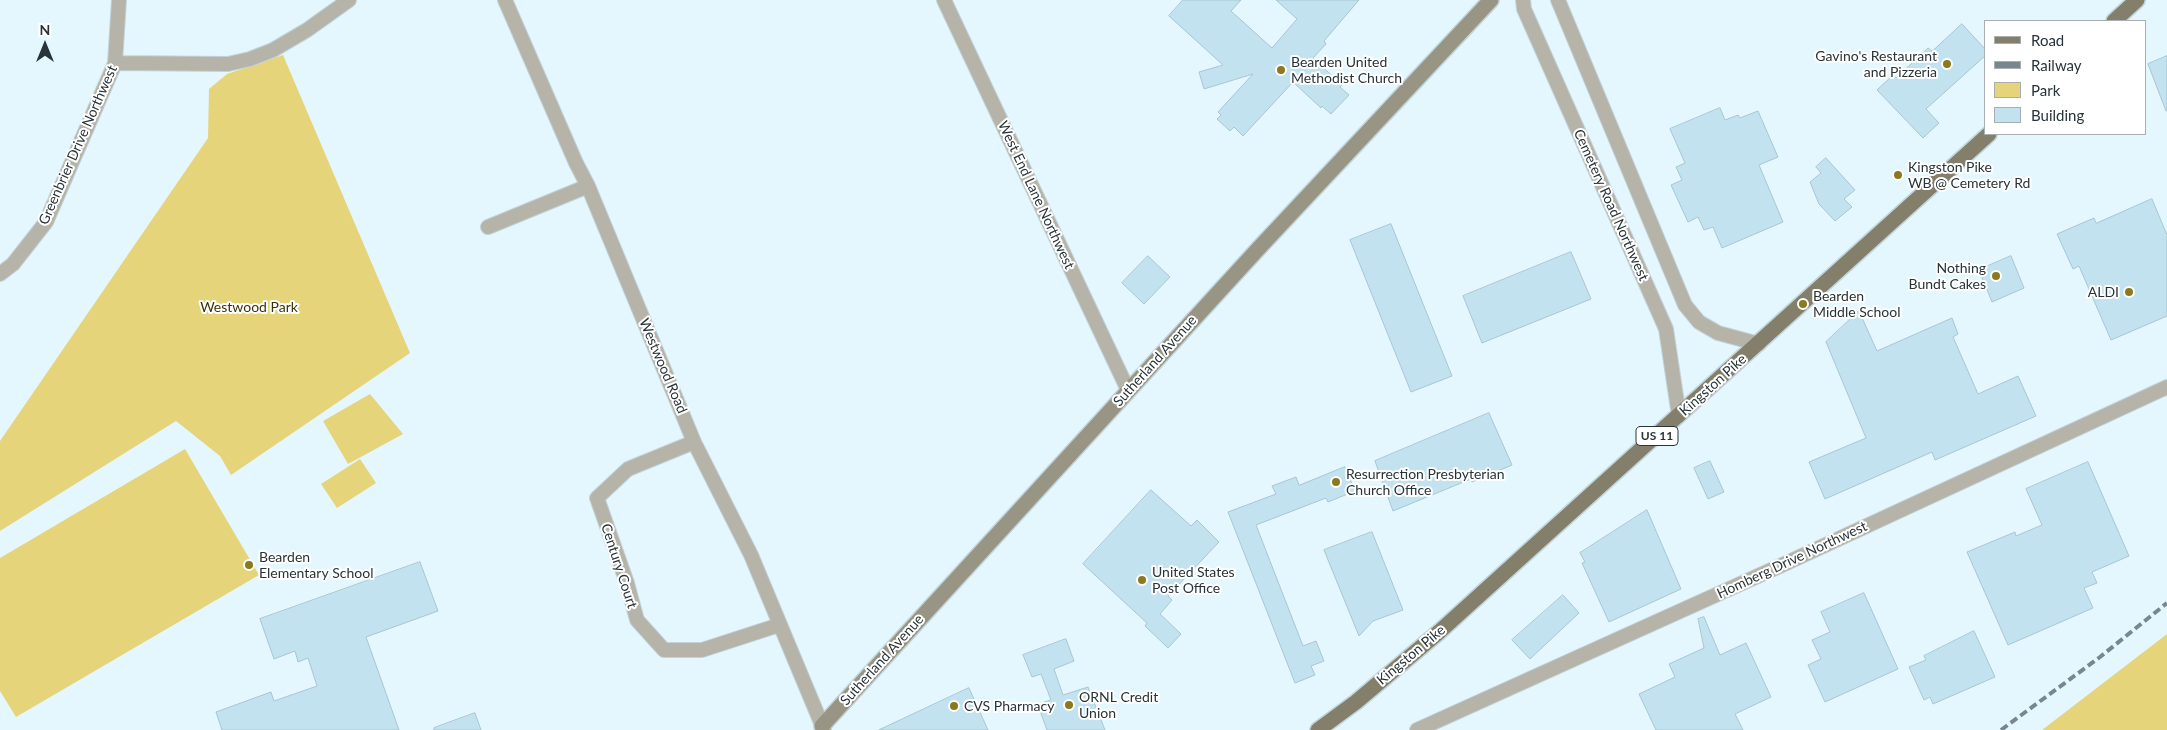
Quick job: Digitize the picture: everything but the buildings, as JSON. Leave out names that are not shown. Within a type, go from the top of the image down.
[{"type":"main road","points":[[2115,20],[2137,0]]},
{"type":"main road","name":"Kingston Pike","points":[[1318,730],[1356,702],[1439,632],[1989,135]]},
{"type":"street","name":"Greenbrier Drive Northwest","points":[[0,274],[12,264],[46,222],[115,63],[119,0]]},
{"type":"street","points":[[115,63],[228,64],[250,59],[273,50],[307,30],[349,0]]},
{"type":"street","name":"Westwood Road","points":[[505,0],[576,163],[588,186],[694,442],[751,554],[823,728]]},
{"type":"street","name":"West End Lane Northwest","points":[[944,0],[1128,390]]},
{"type":"street","name":"Sutherland Avenue","points":[[823,728],[1128,390],[1491,0]]},
{"type":"street","name":"Cemetery Road Northwest","points":[[1523,0],[1524,9],[1666,329],[1679,416]]},
{"type":"street","name":"Cemetery Road Northwest","points":[[1558,0],[1685,305],[1699,322],[1718,333],[1759,344]]},
{"type":"street","points":[[488,227],[588,186]]},
{"type":"street","name":"Homberg Drive Northwest","points":[[1417,730],[1780,566],[2167,387]]},
{"type":"street","name":"Century Court","points":[[694,442],[628,469],[597,498],[627,583],[637,620],[664,650],[702,650],[779,625]]},
{"type":"green space","name":"Westwood Park","points":[[283,55],[410,353],[231,475],[220,456],[176,421],[0,531],[0,441],[208,138],[209,89],[227,74]]},
{"type":"green space","points":[[370,394],[403,434],[348,464],[323,421]]},
{"type":"green space","points":[[185,449],[259,575],[16,717],[0,691],[0,558]]},
{"type":"green space","points":[[360,459],[376,483],[337,508],[321,484]]},
{"type":"green space","points":[[2167,634],[2167,730],[2042,730]]},
{"type":"railway","points":[[2001,730],[2100,657],[2167,603]]},
{"type":"place","name":"Gavino's Restaurant and Pizzeria","points":[[1947,64]]},
{"type":"place","name":"Bearden United Methodist Church","points":[[1281,70]]},
{"type":"place","name":"Kingston Pike WB @ Cemetery Rd","points":[[1898,175]]},
{"type":"place","name":"Nothing Bundt Cakes","points":[[1996,276]]},
{"type":"place","name":"ALDI","points":[[2129,292]]},
{"type":"place","name":"Bearden Middle School","points":[[1803,304]]},
{"type":"place","name":"Resurrection Presbyterian Church Office","points":[[1336,482]]},
{"type":"place","name":"Bearden Elementary School","points":[[249,565]]},
{"type":"place","name":"United States Post Office","points":[[1142,580]]},
{"type":"place","name":"ORNL Credit Union","points":[[1069,705]]},
{"type":"place","name":"CVS Pharmacy","points":[[954,706]]}]
